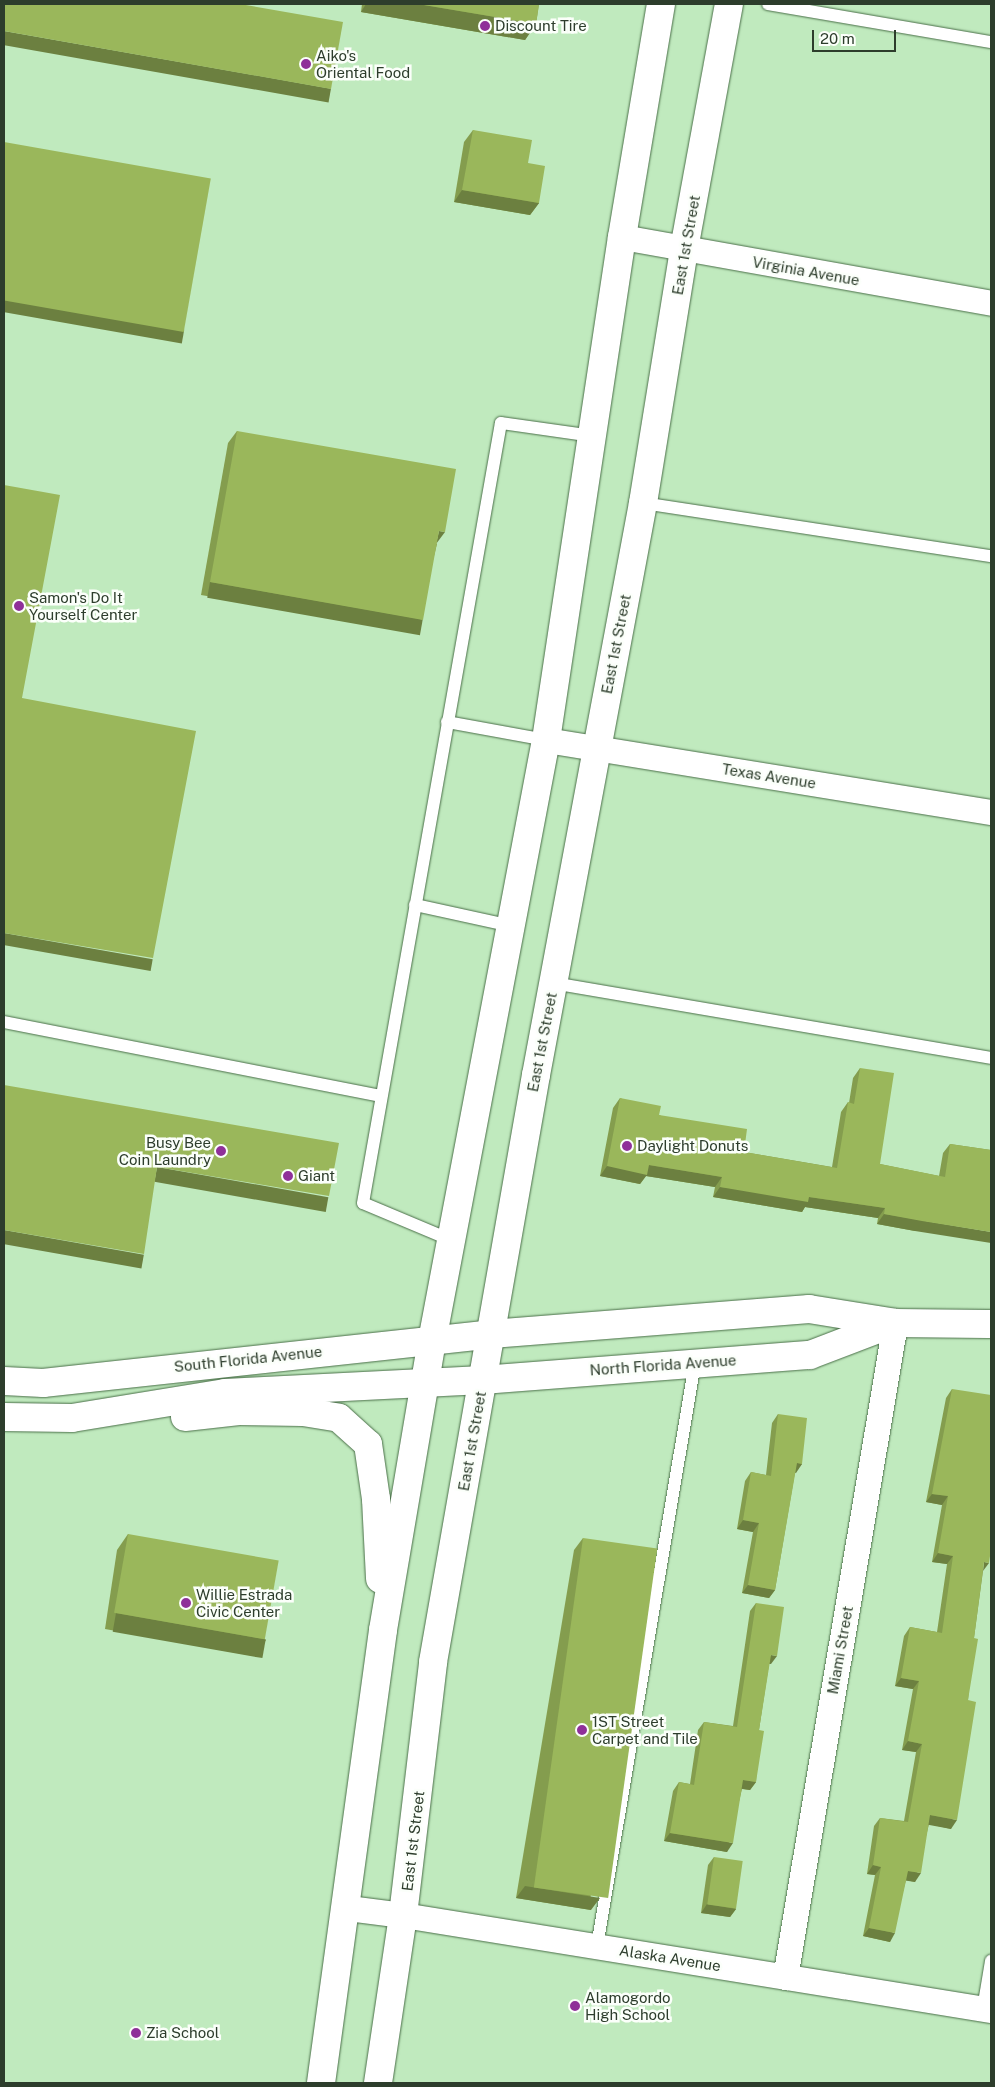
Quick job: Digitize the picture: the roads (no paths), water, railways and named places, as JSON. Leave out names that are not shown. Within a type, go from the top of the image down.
[{"type":"main road","points":[[322,2083],[348,1908],[383,1630],[432,1341],[546,740],[622,237],[661,4]]},
{"type":"main road","name":"East 1st Street","points":[[378,2083],[403,1915],[433,1662],[553,983],[643,503],[684,249],[729,4]]},
{"type":"main road","name":"North Florida Avenue","points":[[492,1334],[809,1309],[895,1323],[991,1324]]},
{"type":"main road","name":"North Florida Avenue","points":[[425,1384],[810,1355],[895,1323]]},
{"type":"main road","name":"South Florida Avenue","points":[[4,1381],[43,1383],[492,1334]]},
{"type":"main road","name":"South Florida Avenue","points":[[4,1417],[72,1418],[225,1393],[425,1384]]},
{"type":"main road","points":[[72,1418],[135,1423],[239,1411],[303,1412],[339,1418],[368,1444],[376,1499],[383,1630]]},
{"type":"street","name":"Virginia Avenue","points":[[622,237],[991,304]]},
{"type":"street","name":"Texas Avenue","points":[[546,740],[991,812]]},
{"type":"street","name":"Miami Street","points":[[785,1977],[895,1323]]},
{"type":"street","name":"Alaska Avenue","points":[[348,1908],[403,1915],[987,2009]]},
{"type":"lane","points":[[768,4],[991,42]]},
{"type":"lane","points":[[451,1240],[362,1203],[501,423],[592,436]]},
{"type":"lane","points":[[643,503],[991,556]]},
{"type":"lane","points":[[447,722],[546,740]]},
{"type":"lane","points":[[415,904],[511,926]]},
{"type":"lane","points":[[553,983],[991,1058]]},
{"type":"lane","points":[[4,1022],[381,1096]]},
{"type":"lane","points":[[597,1946],[695,1363]]},
{"type":"lane","points":[[987,2009],[991,1962]]},
{"type":"place","name":"Discount Tire","points":[[485,26]]},
{"type":"place","name":"Aiko's Oriental Food","points":[[306,64]]},
{"type":"place","name":"Samon's Do It Yourself Center","points":[[19,606]]},
{"type":"place","name":"Daylight Donuts","points":[[627,1146]]},
{"type":"place","name":"Busy Bee Coin Laundry","points":[[221,1151]]},
{"type":"place","name":"Giant","points":[[288,1176]]},
{"type":"place","name":"Willie Estrada Civic Center","points":[[186,1603]]},
{"type":"place","name":"1ST Street Carpet and Tile","points":[[582,1730]]},
{"type":"place","name":"Alamogordo High School","points":[[575,2006]]},
{"type":"place","name":"Zia School","points":[[136,2033]]}]
